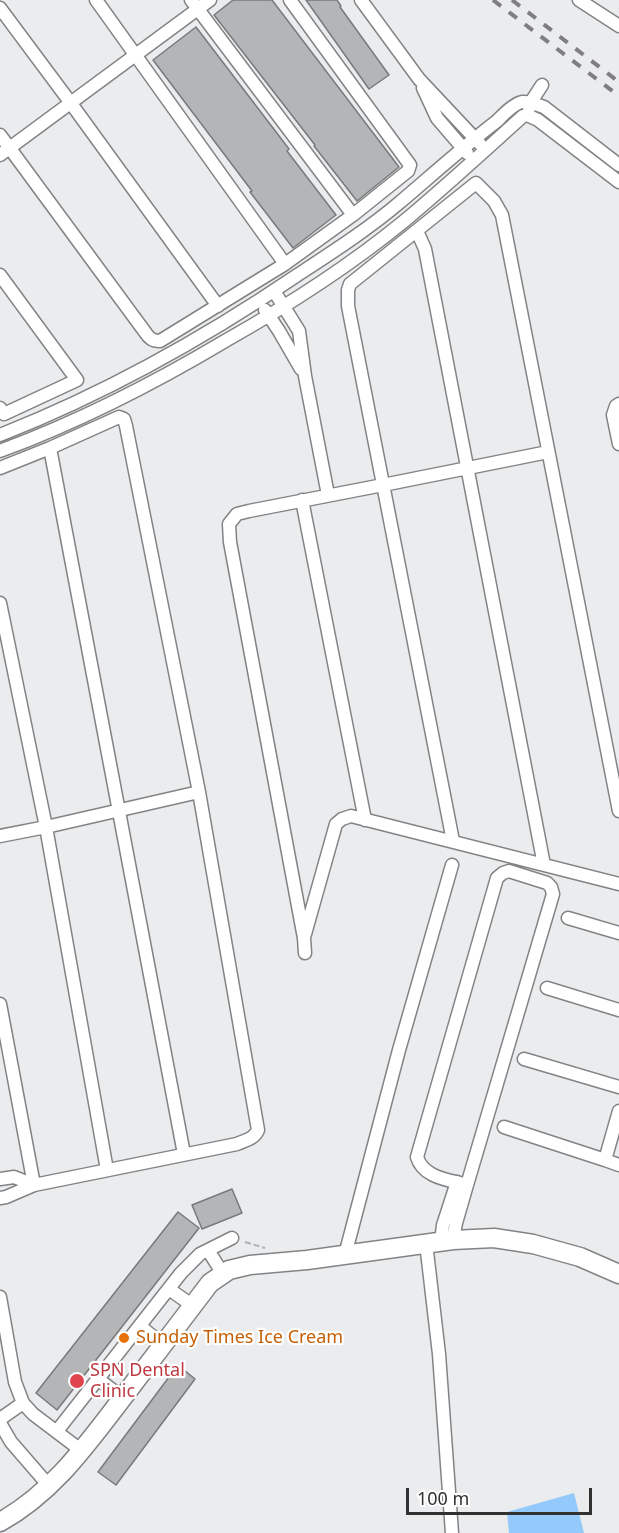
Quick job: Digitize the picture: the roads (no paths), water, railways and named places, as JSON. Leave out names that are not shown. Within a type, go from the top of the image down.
[{"type":"street","points":[[96,0],[285,264]]},
{"type":"street","points":[[5,152],[136,54],[194,4],[210,0]]},
{"type":"street","points":[[0,135],[5,152],[150,338],[160,341],[285,264],[353,215],[408,171],[410,165],[290,0]]},
{"type":"street","points":[[361,0],[419,79],[485,150]]},
{"type":"street","points":[[579,0],[619,26]]},
{"type":"street","points":[[194,4],[353,215]]},
{"type":"street","points":[[0,8],[218,306]]},
{"type":"street","points":[[419,79],[437,118],[473,160]]},
{"type":"street","points":[[0,451],[39,436],[126,396],[179,369],[284,307],[394,228],[485,150],[523,116],[542,85]]},
{"type":"street","points":[[0,435],[70,406],[179,349],[274,291],[341,246],[396,205],[520,102],[529,108],[538,120],[619,182]]},
{"type":"street","points":[[529,108],[544,107],[619,165]]},
{"type":"street","points":[[453,841],[348,306],[348,290],[350,284],[476,183],[494,201],[502,215],[619,811]]},
{"type":"street","points":[[417,231],[424,249],[544,865]]},
{"type":"street","points":[[0,275],[77,380],[4,414],[0,408]]},
{"type":"street","points":[[274,291],[299,331],[305,376],[328,495]]},
{"type":"street","points":[[259,300],[305,376]]},
{"type":"street","points":[[118,381],[126,396]]},
{"type":"street","points":[[619,404],[613,415],[619,444]]},
{"type":"street","points":[[0,468],[119,417],[124,419],[199,792],[258,1130],[255,1136],[237,1144],[34,1185],[0,1198]]},
{"type":"street","points":[[50,448],[184,1154]]},
{"type":"street","points":[[305,953],[230,542],[229,524],[237,514],[548,452]]},
{"type":"street","points":[[302,500],[365,820]]},
{"type":"street","points":[[0,603],[46,827],[107,1170]]},
{"type":"street","points":[[0,836],[199,792]]},
{"type":"street","points":[[304,938],[336,824],[351,816],[619,884]]},
{"type":"street","points":[[345,1255],[399,1050],[452,865]]},
{"type":"street","points":[[452,1533],[439,1354],[440,1242],[456,1223],[462,1184],[553,894],[547,883],[508,871],[497,878],[417,1157],[420,1165],[428,1173],[462,1184]]},
{"type":"street","points":[[568,918],[619,933]]},
{"type":"street","points":[[547,988],[619,1010]]},
{"type":"street","points":[[0,1004],[34,1185]]},
{"type":"street","points":[[524,1059],[619,1087]]},
{"type":"street","points":[[605,1160],[619,1111]]},
{"type":"street","points":[[504,1127],[619,1166]]},
{"type":"street","points":[[0,1179],[14,1177],[34,1185]]},
{"type":"street","points":[[57,1431],[181,1273],[200,1254],[232,1238]]},
{"type":"street","points":[[0,1522],[26,1506],[50,1487],[82,1451],[210,1283],[229,1270],[250,1265],[307,1260],[440,1242],[494,1238],[533,1244],[580,1257],[619,1274]]},
{"type":"street","points":[[208,1250],[223,1274]]},
{"type":"street","points":[[169,1289],[193,1306]]},
{"type":"street","points":[[0,1297],[15,1382],[22,1402],[33,1414],[82,1451]]},
{"type":"street","points":[[140,1326],[163,1345]]},
{"type":"street","points":[[98,1379],[123,1398]]},
{"type":"street","points":[[22,1402],[0,1421],[11,1442],[50,1487]]},
{"type":"water","points":[[574,1493],[584,1533],[509,1533],[507,1512]]},
{"type":"railway","points":[[493,0],[619,96]]},
{"type":"railway","points":[[512,0],[619,82]]},
{"type":"place","name":"Sunday Times Ice Cream","points":[[124,1338]]},
{"type":"place","name":"SPN Dental Clinic","points":[[77,1381]]}]
